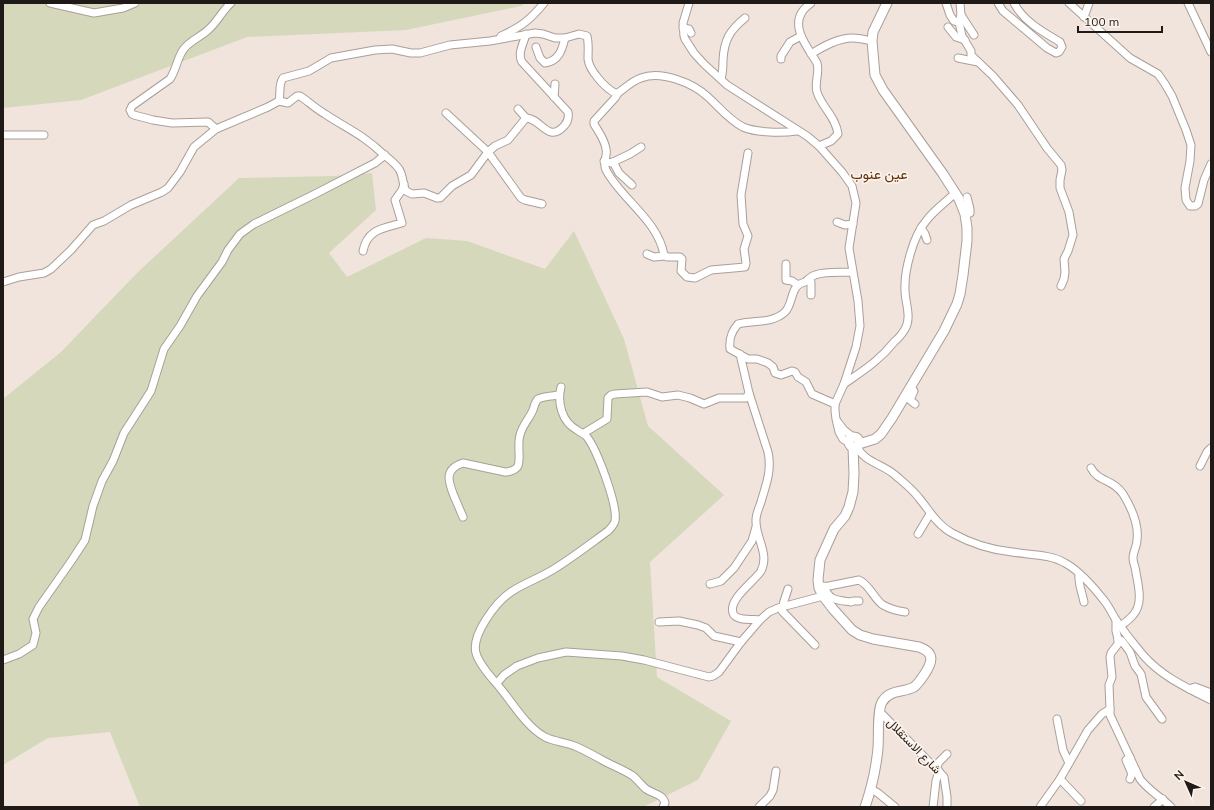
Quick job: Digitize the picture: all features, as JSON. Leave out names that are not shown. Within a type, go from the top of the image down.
[{"type":"main road","points":[[865,807],[875,772],[880,706],[886,698],[893,693],[914,687],[931,661],[930,654],[926,649],[873,639],[860,635],[852,630],[822,590],[818,580],[820,560],[834,529],[845,516],[849,507],[853,492],[855,443],[875,439],[881,434],[944,331],[957,304],[964,275],[967,241],[965,214],[955,193],[883,90],[875,76],[872,41],[873,32],[887,3]]},
{"type":"street","points":[[50,3],[94,13],[123,8],[135,3]]},
{"type":"street","points":[[216,129],[208,122],[172,123],[134,115],[130,112],[130,110],[132,106],[170,79],[184,48],[209,30],[215,24],[223,10],[231,3]]},
{"type":"street","points":[[490,41],[520,27],[533,17],[544,3]]},
{"type":"street","points":[[689,3],[685,14],[683,28],[685,39],[704,64],[742,95],[819,146],[847,178],[852,186],[856,203],[849,248],[858,301],[860,326],[857,344],[844,384],[835,404],[836,419],[855,443],[860,452],[866,458],[891,472],[906,485],[918,497],[930,514],[944,527],[967,540],[1005,551],[1045,556],[1060,560],[1071,566],[1106,604],[1118,623],[1153,665],[1172,679],[1211,700]]},
{"type":"street","points":[[811,3],[803,10],[799,18],[801,36],[818,67],[816,86],[817,91],[841,136],[819,146]]},
{"type":"street","points":[[946,3],[950,15],[954,21],[960,19]]},
{"type":"street","points":[[960,3],[960,19],[965,40],[972,55],[993,76],[1018,105],[1047,148],[1061,165],[1062,170],[1060,188],[1069,212],[1072,235],[1068,251],[1064,259],[1065,272],[1061,286]]},
{"type":"street","points":[[998,3],[1003,11],[1047,48],[1056,53],[1059,52],[1062,48],[1060,42],[1029,21],[1014,3]]},
{"type":"street","points":[[1069,3],[1130,58],[1158,74],[1172,96],[1191,145],[1190,161],[1184,188],[1186,200],[1190,206],[1195,206],[1198,204],[1204,180],[1211,164]]},
{"type":"street","points":[[1084,17],[1089,3]]},
{"type":"street","points":[[1188,3],[1211,52]]},
{"type":"street","points":[[721,79],[726,39],[733,29],[745,18]]},
{"type":"street","points":[[960,19],[974,35]]},
{"type":"street","points":[[948,27],[956,37],[965,40]]},
{"type":"street","points":[[683,28],[689,29],[691,33]]},
{"type":"street","points":[[279,101],[279,86],[283,78],[309,71],[331,58],[382,49],[420,53],[450,46],[539,33],[555,38],[565,38],[579,34],[587,36],[589,42],[588,59],[592,69],[613,92],[618,93]]},
{"type":"street","points":[[518,109],[526,118],[532,119],[549,132],[554,133],[558,132],[567,122],[569,117],[568,112],[522,62],[520,58],[520,50],[526,34]]},
{"type":"street","points":[[781,59],[781,56],[790,42],[801,36]]},
{"type":"street","points":[[536,47],[543,62],[545,64],[549,63],[560,54],[565,38]]},
{"type":"street","points":[[811,54],[828,44],[849,38],[872,41]]},
{"type":"street","points":[[958,58],[980,63]]},
{"type":"street","points":[[665,256],[652,227],[605,168],[604,161],[606,149],[594,121],[618,93],[634,81],[641,78],[651,75],[663,76],[683,81],[702,92],[719,109],[743,127],[757,130],[788,132],[797,130]]},
{"type":"street","points":[[554,97],[555,84]]},
{"type":"street","points":[[3,282],[49,271],[72,250],[93,225],[168,188],[180,172],[194,147],[216,129],[279,101],[288,103],[297,96],[300,96],[324,114],[369,141],[393,162],[400,170],[404,179],[404,188],[406,192],[424,193],[437,198],[440,198],[452,186],[471,175],[488,152],[495,146],[508,140],[526,118]]},
{"type":"street","points":[[446,113],[488,152],[521,198],[542,204]]},
{"type":"street","points":[[3,135],[44,135]]},
{"type":"street","points":[[604,161],[611,163],[641,147]]},
{"type":"street","points":[[647,254],[654,257],[680,257],[682,259],[682,271],[690,278],[698,277],[711,270],[745,267],[744,245],[748,233],[743,224],[741,195],[748,153]]},
{"type":"street","points":[[3,660],[19,654],[33,645],[36,633],[33,619],[39,607],[85,540],[93,506],[102,481],[113,460],[124,433],[151,391],[164,349],[180,326],[197,296],[222,262],[236,239],[240,234],[254,224],[315,194],[375,162],[384,155]]},
{"type":"street","points":[[613,162],[619,173],[632,185]]},
{"type":"street","points":[[357,245],[378,230],[402,222],[395,200],[404,184]]},
{"type":"street","points":[[844,384],[868,368],[887,352],[906,328],[908,310],[905,292],[905,278],[911,251],[921,228],[927,220],[955,193]]},
{"type":"street","points":[[855,194],[858,195],[860,200]]},
{"type":"street","points":[[965,214],[970,212],[967,196]]},
{"type":"street","points":[[837,222],[845,225],[853,224]]},
{"type":"street","points":[[921,228],[927,240]]},
{"type":"street","points":[[363,251],[366,240]]},
{"type":"street","points":[[786,264],[786,280],[792,281],[798,285]]},
{"type":"street","points":[[835,404],[812,394],[806,382],[798,377],[795,372],[792,371],[781,375],[775,372],[773,367],[768,363],[757,359],[748,359],[730,349],[729,343],[733,330],[738,324],[759,322],[780,315],[786,311],[795,288],[814,275],[852,272]]},
{"type":"street","points":[[808,280],[810,282],[811,295]]},
{"type":"street","points":[[740,354],[749,393],[770,461],[769,477],[756,518],[756,525],[763,554],[762,566],[759,574],[741,592],[733,606],[732,611],[738,618],[760,620]]},
{"type":"street","points":[[910,387],[914,391],[910,400],[915,404]]},
{"type":"street","points":[[463,517],[449,482],[449,475],[452,469],[463,463],[505,472],[512,471],[518,466],[518,445],[520,435],[536,401],[560,391],[561,408],[566,419],[577,430],[584,433],[594,449],[609,486],[615,514],[614,521],[608,531],[553,570],[510,593],[490,613],[479,632],[475,646],[476,653],[485,670],[497,683],[529,725],[537,732],[545,737],[577,747],[632,775],[648,790],[662,797],[665,802],[663,807]]},
{"type":"street","points":[[584,433],[607,419],[608,398],[615,394],[647,392],[662,397],[678,395],[704,404],[719,398],[746,398],[749,393]]},
{"type":"street","points":[[1200,466],[1207,452],[1211,448]]},
{"type":"street","points":[[1091,468],[1094,474],[1115,485],[1122,492],[1128,503],[1136,526],[1137,541],[1133,557],[1136,572],[1138,607],[1129,620],[1118,623]]},
{"type":"street","points":[[918,534],[930,514]]},
{"type":"street","points":[[710,584],[721,581],[734,568],[752,541],[756,525]]},
{"type":"street","points":[[1079,574],[1078,582],[1084,602]]},
{"type":"street","points":[[497,683],[504,675],[517,666],[538,658],[566,652],[622,656],[644,660],[709,677],[714,676],[719,672],[741,642],[769,612],[782,608],[822,590],[859,580],[866,585],[883,605],[905,612]]},
{"type":"street","points":[[788,589],[782,611],[815,645]]},
{"type":"street","points":[[822,590],[833,599],[851,602],[859,601]]},
{"type":"street","points":[[659,622],[679,622],[698,625],[714,636],[741,642]]},
{"type":"street","points":[[1118,623],[1116,631],[1118,644],[1111,653],[1110,657],[1112,677],[1109,685],[1110,715],[1140,779],[1170,807]]},
{"type":"street","points":[[1118,639],[1122,641],[1130,652],[1135,666],[1141,674],[1146,698],[1162,719]]},
{"type":"street","points":[[1189,689],[1195,687],[1211,693]]},
{"type":"street","points":[[1040,807],[1060,779],[1088,730],[1102,714],[1110,710]]},
{"type":"street","name":"شارع الاستقلال","points":[[879,711],[944,777],[947,807]]},
{"type":"street","points":[[1057,719],[1063,750],[1069,763]]},
{"type":"street","points":[[933,807],[939,762],[947,754]]},
{"type":"street","points":[[1130,757],[1126,760],[1132,774],[1130,779]]},
{"type":"street","points":[[759,807],[770,796],[773,790],[776,771]]},
{"type":"street","points":[[1060,779],[1081,801]]},
{"type":"street","points":[[871,789],[895,807]]},
{"type":"street","points":[[1154,807],[1163,799]]},
{"type":"green space","points":[[3,3],[526,3],[521,6],[406,30],[247,37],[81,100],[3,108]]},
{"type":"green space","points":[[372,173],[376,210],[329,253],[347,277],[426,238],[467,241],[545,269],[574,231],[624,339],[648,426],[724,495],[650,562],[657,677],[731,721],[698,780],[643,807],[140,807],[110,732],[48,738],[3,765],[3,399],[61,352],[136,274],[239,178],[334,176]]},
{"type":"district","name":"عين عنوب","points":[[879,174]]}]
